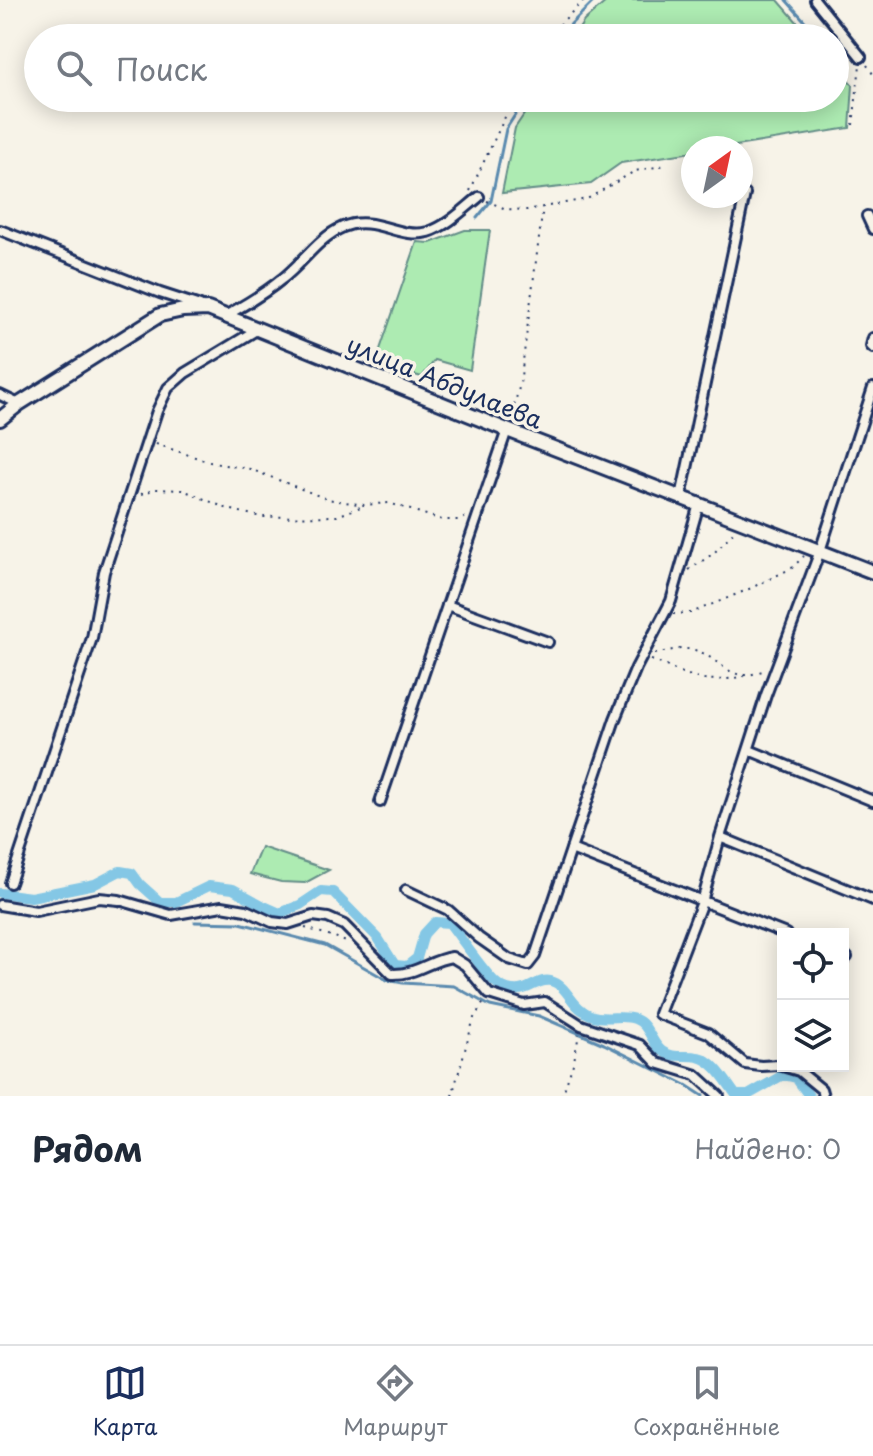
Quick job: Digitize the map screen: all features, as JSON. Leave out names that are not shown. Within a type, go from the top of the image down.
[{"type":"main road","name":"улица Абдулаева","points":[[208,309],[507,430],[873,572]]},
{"type":"main road","points":[[0,419],[160,315],[208,309]]},
{"type":"street","points":[[815,0],[834,24]]},
{"type":"street","points":[[849,42],[861,57]]},
{"type":"street","points":[[225,316],[283,279],[324,239],[343,227],[375,223],[408,232],[426,232],[448,221],[479,197]]},
{"type":"street","points":[[681,497],[742,208]]},
{"type":"street","points":[[867,216],[873,229]]},
{"type":"street","name":"улица Абдулаева","points":[[0,230],[208,309]]},
{"type":"street","points":[[10,883],[92,638],[104,572],[157,411],[168,388],[185,373],[258,329]]},
{"type":"street","points":[[873,338],[873,348]]},
{"type":"street","points":[[823,1096],[821,1089],[799,1071],[779,1065],[745,1064],[708,1033],[659,1014],[702,902],[720,837],[873,388]]},
{"type":"street","points":[[0,395],[19,404]]},
{"type":"street","points":[[380,802],[507,430]]},
{"type":"street","points":[[406,890],[448,910],[479,938],[509,959],[528,965],[535,956],[615,719],[642,656],[671,601],[699,504]]},
{"type":"street","points":[[447,605],[548,642]]},
{"type":"street","points":[[749,750],[873,801]]},
{"type":"street","points":[[720,837],[873,900]]},
{"type":"street","points":[[571,849],[777,931]]},
{"type":"street","points":[[0,905],[36,911],[99,898],[119,900],[171,915],[222,906],[246,910],[272,922],[288,924],[313,916],[328,918],[344,925],[392,974],[405,974],[439,959],[452,957],[465,965],[489,994],[524,1005],[545,1002],[581,1025],[640,1045],[657,1063],[696,1075],[719,1096]]},
{"type":"path","points":[[560,24],[584,0]]},
{"type":"path","points":[[861,57],[873,74]]},
{"type":"path","points":[[853,125],[861,57]]},
{"type":"path","points":[[469,192],[507,112]]},
{"type":"path","points":[[479,197],[506,209],[527,210],[587,199],[635,171],[666,165]]},
{"type":"path","points":[[507,430],[520,384],[543,207]]},
{"type":"path","points":[[147,442],[213,463],[250,469],[327,499],[364,505],[389,503],[442,520],[460,520],[479,511]]},
{"type":"path","points":[[129,498],[156,489],[183,490],[228,509],[261,517],[337,516],[364,505]]},
{"type":"path","points":[[678,577],[714,553],[744,521]]},
{"type":"path","points":[[664,615],[691,613],[747,590],[792,568],[816,550]]},
{"type":"path","points":[[642,656],[676,649],[695,650],[729,671],[745,675]]},
{"type":"path","points":[[642,656],[702,680],[723,681],[778,667]]},
{"type":"path","points":[[288,924],[335,937],[348,944]]},
{"type":"path","points":[[452,1096],[474,1018],[489,994]]},
{"type":"path","points":[[562,1096],[574,1061],[581,1025]]},
{"type":"green space","points":[[608,0],[778,0],[799,24],[582,24]]},
{"type":"green space","points":[[849,81],[853,85],[850,128],[753,143],[753,136],[681,136],[681,154],[621,163],[591,184],[502,193],[515,128],[526,112],[849,112]]},
{"type":"green space","points":[[465,230],[490,230],[470,370],[435,360],[422,377],[375,364],[417,242],[430,243]]},
{"type":"green space","points":[[261,847],[329,870],[305,883],[281,882],[250,874]]},
{"type":"waterway","points":[[571,24],[595,0]]},
{"type":"waterway","points":[[786,0],[807,24]]},
{"type":"waterway","points":[[477,218],[491,201],[506,129],[517,112]]},
{"type":"waterway","points":[[0,893],[31,897],[95,884],[120,871],[132,873],[160,902],[176,902],[209,886],[233,889],[280,913],[300,905],[321,891],[333,892],[378,938],[395,965],[407,966],[417,958],[424,934],[435,922],[449,923],[499,985],[516,990],[551,981],[589,1014],[640,1021],[662,1051],[704,1059],[720,1073],[736,1095],[748,1095],[783,1075],[796,1078],[809,1096]]},
{"type":"waterway","points":[[195,922],[240,923],[325,945],[387,980],[454,986],[490,1006],[539,1016],[604,1044],[703,1096]]}]
